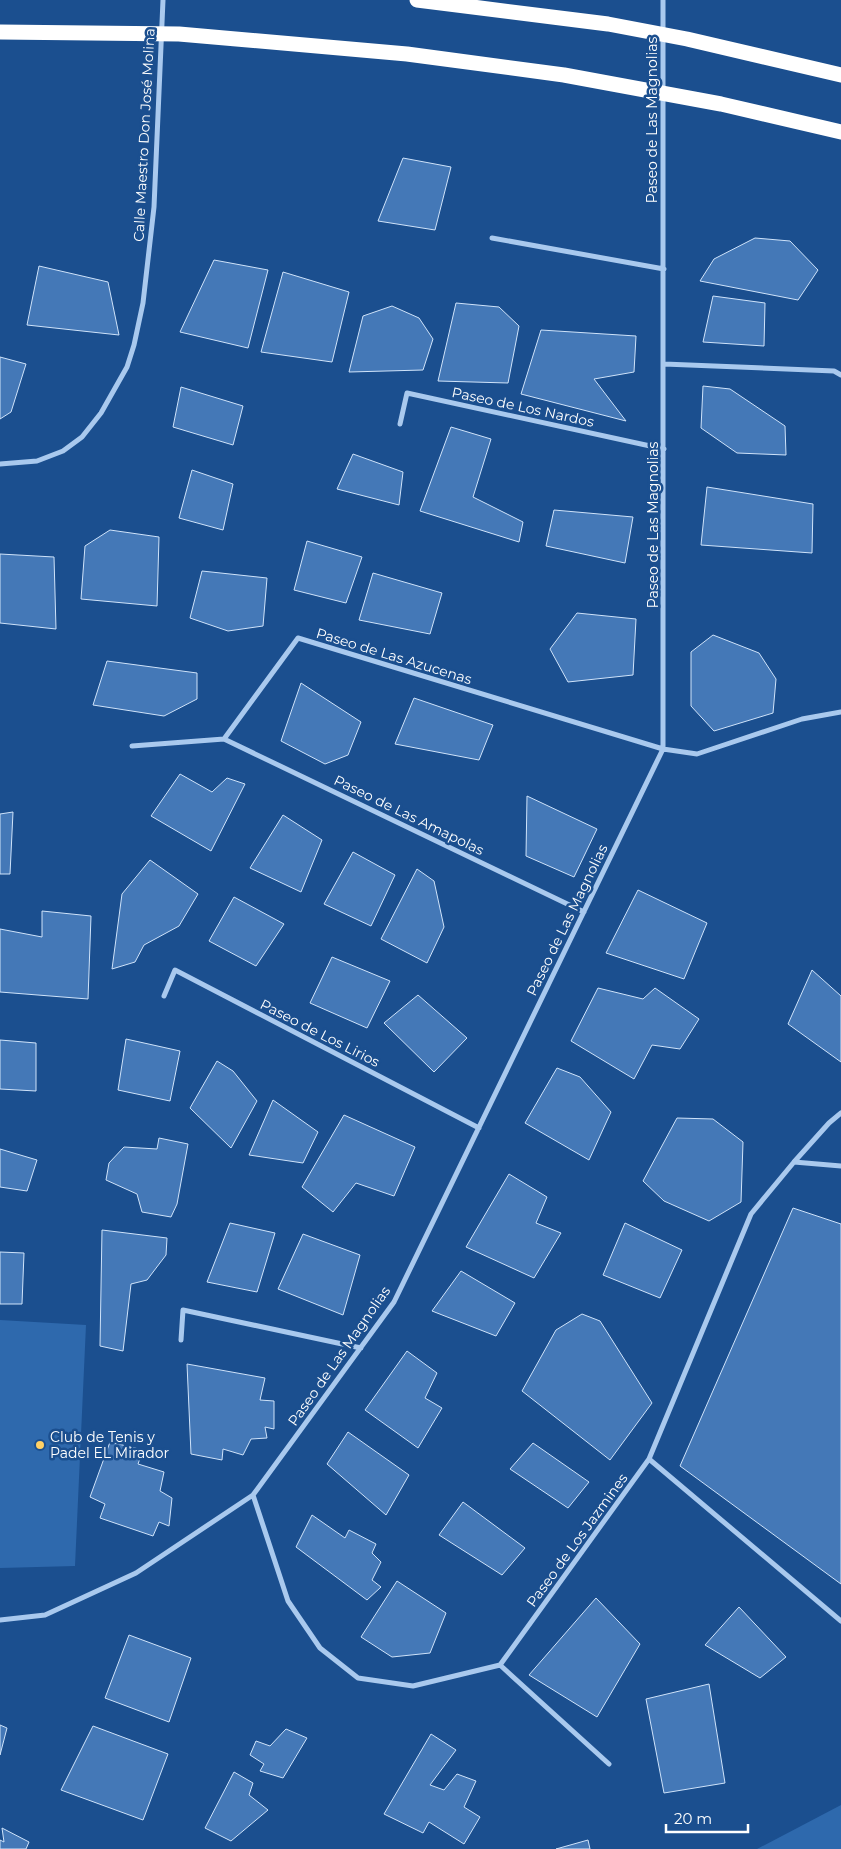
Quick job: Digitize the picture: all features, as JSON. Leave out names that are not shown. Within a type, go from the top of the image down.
[{"type":"highway","points":[[417,0],[608,24],[687,39],[841,75]]},
{"type":"highway","points":[[0,32],[179,34],[407,54],[564,75],[721,104],[841,132]]},
{"type":"street","name":"Calle Maestro Don José Molina","points":[[0,464],[37,461],[63,450],[82,437],[101,413],[127,367],[143,303],[154,207],[163,0]]},
{"type":"street","name":"Paseo de Las Magnolias","points":[[0,1620],[45,1615],[136,1573],[253,1495],[394,1302],[663,749],[663,1]]},
{"type":"street","points":[[492,238],[664,269]]},
{"type":"street","points":[[664,364],[834,371],[841,375]]},
{"type":"street","name":"Paseo de Los Nardos","points":[[400,424],[407,394],[664,449]]},
{"type":"street","name":"Paseo de Las Azucenas","points":[[224,739],[298,638],[663,749]]},
{"type":"street","points":[[663,749],[697,754],[802,719],[841,712]]},
{"type":"street","points":[[132,746],[224,739]]},
{"type":"street","name":"Paseo de Las Amapolas","points":[[224,739],[584,912]]},
{"type":"street","name":"Paseo de Los Lirios","points":[[164,996],[175,970],[479,1128]]},
{"type":"street","name":"Paseo de Los Jazmines","points":[[500,1664],[649,1459],[751,1214],[794,1162],[841,1113]]},
{"type":"street","points":[[794,1162],[841,1166]]},
{"type":"street","points":[[181,1340],[183,1310],[361,1348]]},
{"type":"street","points":[[649,1459],[841,1621]]},
{"type":"street","points":[[253,1495],[288,1601],[320,1648],[358,1678],[413,1686],[500,1664],[609,1764]]},
{"type":"shaded area","name":"Club de Tenis y Padel EL Mirador","points":[[0,1320],[86,1325],[75,1566],[0,1568]]},
{"type":"shaded area","points":[[841,1805],[841,1849],[757,1849]]},
{"type":"building","points":[[403,158],[451,167],[435,230],[378,221]]},
{"type":"building","points":[[755,238],[790,241],[818,270],[798,300],[700,281],[714,259]]},
{"type":"building","points":[[214,260],[268,270],[248,348],[180,332]]},
{"type":"building","points":[[39,266],[108,282],[119,335],[27,325]]},
{"type":"building","points":[[283,272],[349,292],[332,362],[261,352]]},
{"type":"building","points":[[713,296],[765,303],[764,346],[703,342]]},
{"type":"building","points":[[456,303],[499,307],[519,326],[508,383],[438,381]]},
{"type":"building","points":[[392,306],[419,318],[433,339],[423,370],[349,372],[363,316]]},
{"type":"building","points":[[541,330],[636,336],[634,372],[594,379],[626,421],[521,394]]},
{"type":"building","points":[[0,357],[26,364],[11,412],[0,419]]},
{"type":"building","points":[[703,386],[730,389],[785,426],[786,455],[737,453],[701,428]]},
{"type":"building","points":[[181,387],[243,406],[233,445],[173,427]]},
{"type":"building","points":[[451,427],[491,439],[473,497],[523,522],[519,542],[420,511]]},
{"type":"building","points":[[353,454],[403,472],[399,505],[337,489]]},
{"type":"building","points":[[192,470],[233,484],[223,530],[179,518]]},
{"type":"building","points":[[707,487],[813,504],[812,553],[701,545]]},
{"type":"building","points":[[554,510],[633,517],[625,563],[546,546]]},
{"type":"building","points":[[110,530],[159,537],[157,606],[81,599],[85,546]]},
{"type":"building","points":[[307,541],[362,557],[346,603],[294,590]]},
{"type":"building","points":[[0,554],[54,557],[56,629],[0,623]]},
{"type":"building","points":[[202,571],[267,578],[263,626],[228,631],[190,618]]},
{"type":"building","points":[[373,573],[442,593],[430,634],[359,620]]},
{"type":"building","points":[[577,613],[636,619],[633,675],[568,682],[550,649]]},
{"type":"building","points":[[713,635],[759,653],[776,679],[773,713],[714,731],[691,706],[691,652]]},
{"type":"building","points":[[107,661],[197,673],[197,699],[164,716],[93,705]]},
{"type":"building","points":[[301,683],[361,722],[348,755],[325,764],[281,741]]},
{"type":"building","points":[[414,698],[493,725],[479,760],[395,744]]},
{"type":"building","points":[[180,774],[212,792],[227,778],[245,784],[211,851],[151,816]]},
{"type":"building","points":[[527,796],[597,829],[574,877],[526,856]]},
{"type":"building","points":[[13,812],[10,874],[0,874],[0,814]]},
{"type":"building","points":[[283,815],[322,840],[301,892],[250,868]]},
{"type":"building","points":[[353,852],[395,875],[371,926],[324,904]]},
{"type":"building","points":[[150,860],[198,894],[179,926],[144,945],[135,962],[112,969],[122,894]]},
{"type":"building","points":[[417,869],[434,881],[444,927],[427,963],[381,939]]},
{"type":"building","points":[[638,890],[707,923],[684,979],[606,953]]},
{"type":"building","points":[[234,897],[284,924],[256,966],[209,941]]},
{"type":"building","points":[[42,911],[91,916],[88,999],[0,992],[0,929],[42,937]]},
{"type":"building","points":[[332,957],[390,981],[367,1028],[310,1003]]},
{"type":"building","points":[[812,970],[841,996],[841,1062],[788,1024]]},
{"type":"building","points":[[598,988],[643,999],[655,988],[699,1019],[680,1049],[652,1045],[634,1079],[571,1041]]},
{"type":"building","points":[[418,995],[467,1038],[434,1072],[384,1023]]},
{"type":"building","points":[[126,1039],[180,1051],[170,1101],[118,1090]]},
{"type":"building","points":[[0,1040],[36,1043],[36,1091],[0,1089]]},
{"type":"building","points":[[217,1061],[233,1071],[257,1101],[231,1148],[190,1108]]},
{"type":"building","points":[[557,1068],[580,1077],[611,1112],[589,1160],[525,1123]]},
{"type":"building","points":[[273,1100],[318,1132],[303,1163],[249,1155]]},
{"type":"building","points":[[344,1115],[415,1147],[394,1196],[356,1183],[333,1212],[302,1187]]},
{"type":"building","points":[[677,1118],[713,1119],[743,1142],[741,1202],[709,1221],[664,1201],[643,1181]]},
{"type":"building","points":[[159,1138],[188,1144],[177,1204],[171,1217],[142,1212],[137,1194],[106,1180],[109,1163],[124,1147],[157,1149]]},
{"type":"building","points":[[0,1149],[37,1160],[27,1191],[0,1187]]},
{"type":"building","points":[[509,1174],[547,1197],[536,1223],[561,1233],[534,1278],[466,1247]]},
{"type":"building","points":[[793,1208],[841,1224],[841,1584],[680,1466]]},
{"type":"building","points":[[230,1223],[275,1233],[257,1292],[207,1282]]},
{"type":"building","points":[[625,1223],[682,1250],[660,1298],[603,1275]]},
{"type":"building","points":[[102,1230],[167,1238],[166,1255],[147,1280],[131,1284],[123,1351],[100,1346]]},
{"type":"building","points":[[303,1234],[360,1255],[343,1315],[278,1289]]},
{"type":"building","points":[[0,1252],[24,1253],[22,1304],[0,1304]]},
{"type":"building","points":[[461,1271],[515,1303],[496,1336],[432,1311]]},
{"type":"building","points":[[582,1314],[600,1321],[652,1403],[610,1460],[522,1391],[556,1330]]},
{"type":"building","points":[[407,1351],[437,1373],[425,1398],[442,1408],[418,1448],[365,1410]]},
{"type":"building","points":[[187,1364],[265,1378],[260,1400],[274,1401],[274,1429],[265,1427],[267,1438],[251,1439],[243,1455],[223,1449],[222,1460],[191,1454]]},
{"type":"building","points":[[348,1432],[409,1475],[386,1515],[327,1464]]},
{"type":"building","points":[[110,1442],[143,1450],[138,1464],[164,1472],[160,1491],[172,1498],[169,1526],[159,1522],[153,1536],[100,1518],[105,1504],[90,1497]]},
{"type":"building","points":[[533,1443],[589,1482],[568,1508],[510,1469]]},
{"type":"building","points":[[463,1502],[525,1548],[502,1575],[439,1535]]},
{"type":"building","points":[[312,1515],[345,1538],[349,1530],[376,1544],[372,1553],[381,1562],[372,1580],[381,1587],[367,1600],[296,1547]]},
{"type":"building","points":[[397,1581],[446,1613],[430,1653],[392,1657],[361,1637]]},
{"type":"building","points":[[596,1598],[640,1644],[597,1717],[529,1675]]},
{"type":"building","points":[[739,1607],[786,1657],[760,1678],[705,1645]]},
{"type":"building","points":[[129,1635],[191,1658],[169,1722],[105,1698]]},
{"type":"building","points":[[709,1684],[725,1783],[664,1793],[646,1699]]},
{"type":"building","points":[[0,1725],[7,1728],[0,1755]]},
{"type":"building","points":[[93,1726],[168,1754],[143,1820],[61,1790]]},
{"type":"building","points":[[286,1729],[307,1738],[283,1778],[260,1771],[264,1764],[250,1755],[256,1741],[270,1746]]},
{"type":"building","points":[[431,1734],[456,1750],[430,1785],[444,1790],[457,1774],[476,1781],[464,1807],[480,1817],[464,1844],[429,1822],[423,1833],[384,1814]]},
{"type":"building","points":[[234,1772],[253,1783],[249,1795],[268,1810],[231,1841],[205,1828]]},
{"type":"building","points":[[2,1828],[29,1842],[26,1849],[0,1849],[0,1840],[4,1842]]},
{"type":"building","points":[[588,1840],[590,1849],[556,1849]]},
{"type":"place","name":"Club de Tenis y Padel EL Mirador","points":[[40,1445]]}]
